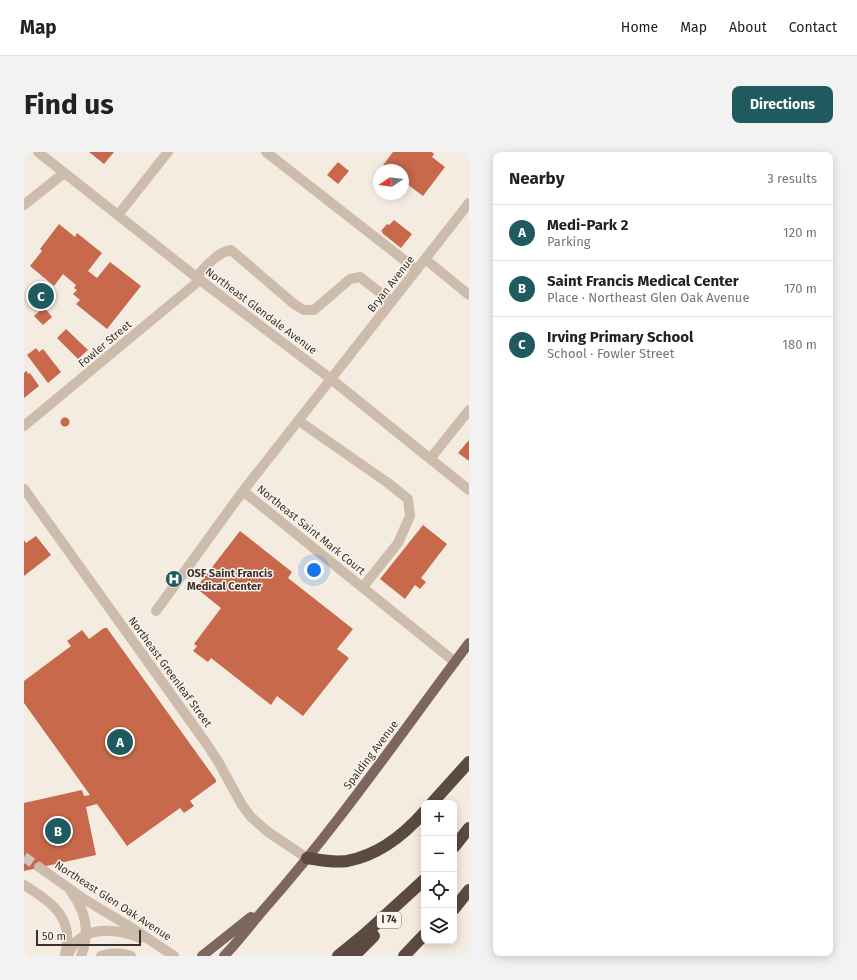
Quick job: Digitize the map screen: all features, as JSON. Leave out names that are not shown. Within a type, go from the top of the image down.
[{"type":"highway","points":[[435,800],[469,762]]},
{"type":"highway","points":[[307,858],[327,861],[347,860],[376,851],[398,838],[421,815]]},
{"type":"highway","points":[[457,843],[469,828]]},
{"type":"highway","points":[[457,896],[469,882]]},
{"type":"highway","points":[[338,956],[376,925],[421,883]]},
{"type":"highway","name":"I 74","points":[[354,956],[421,886]]},
{"type":"highway","points":[[455,908],[469,890]]},
{"type":"highway","points":[[404,956],[421,938]]},
{"type":"highway","points":[[415,956],[425,944]]},
{"type":"main road","name":"Spalding Avenue","points":[[224,956],[290,879],[374,773],[469,643]]},
{"type":"main road","name":"Spalding Avenue","points":[[202,956],[251,917],[290,879]]},
{"type":"street","name":"Northeast Glendale Avenue","points":[[38,152],[331,380],[469,490]]},
{"type":"street","points":[[118,215],[168,152]]},
{"type":"street","points":[[266,152],[417,270]]},
{"type":"street","points":[[24,205],[64,173]]},
{"type":"street","name":"Bryan Avenue","points":[[331,380],[469,203]]},
{"type":"street","name":"Fowler Street","points":[[24,426],[198,278],[216,256],[223,251],[231,250],[294,304],[304,310],[314,310],[350,279],[360,277],[392,302]]},
{"type":"street","points":[[425,259],[469,295]]},
{"type":"street","name":"Northeast Saint Mark Court","points":[[331,380],[244,491],[455,662]]},
{"type":"street","points":[[430,459],[469,410]]},
{"type":"street","points":[[299,421],[388,483],[408,499],[410,516],[398,544],[363,587]]},
{"type":"street","name":"Northeast Greenleaf Street","points":[[24,489],[206,743],[242,805],[251,817],[268,832],[307,858]]},
{"type":"street","points":[[156,611],[244,491]]},
{"type":"street","name":"Northeast Glen Oak Avenue","points":[[86,936],[84,916],[76,899],[67,887],[42,868],[84,899],[170,953]]},
{"type":"street","points":[[24,885],[50,902],[62,918],[67,938],[66,956]]},
{"type":"street","points":[[66,956],[75,943],[86,936],[101,931],[118,931],[135,936],[170,953]]},
{"type":"street","points":[[81,956],[86,936]]},
{"type":"street","points":[[101,956],[111,953],[131,956]]},
{"type":"building","points":[[89,152],[114,152],[104,164]]},
{"type":"building","points":[[393,152],[432,152],[434,154],[432,157],[445,167],[423,196],[409,186],[409,164],[384,164]]},
{"type":"building","points":[[338,162],[349,171],[338,184],[327,175]]},
{"type":"building","points":[[394,220],[412,234],[401,248],[381,231],[387,224],[389,225]]},
{"type":"building","points":[[59,224],[75,237],[77,233],[102,253],[88,271],[97,278],[110,262],[141,286],[107,329],[76,304],[80,300],[73,294],[77,290],[74,288],[76,285],[63,274],[54,286],[30,266],[42,251],[40,249]]},
{"type":"building","points":[[44,307],[52,317],[43,325],[34,316]]},
{"type":"building","points":[[66,329],[88,350],[78,359],[57,338]]},
{"type":"building","points":[[36,348],[39,352],[43,349],[61,372],[48,383],[27,355]]},
{"type":"building","points":[[26,371],[29,374],[30,373],[39,386],[24,398],[24,373]]},
{"type":"building","points":[[63,418],[67,418],[69,422],[67,426],[63,426],[61,424],[61,420]]},
{"type":"building","points":[[469,440],[469,461],[458,453]]},
{"type":"building","points":[[423,525],[447,544],[421,578],[426,582],[420,589],[415,585],[405,599],[380,579]]},
{"type":"building","points":[[240,531],[292,572],[288,578],[353,629],[337,649],[349,658],[303,716],[277,696],[271,705],[211,658],[208,662],[193,651],[197,646],[194,644],[221,608],[196,588]]},
{"type":"building","points":[[36,536],[51,555],[24,576],[24,540],[26,543]]},
{"type":"building","points":[[104,628],[107,628],[216,782],[190,801],[194,806],[184,813],[180,808],[127,846],[97,804],[86,807],[96,855],[24,871],[24,803],[82,790],[84,796],[90,795],[24,703],[24,681],[71,646],[67,641],[82,630],[89,639]]},
{"type":"tunnel","points":[[24,857],[39,867]]},
{"type":"place","name":"Irving Primary School","points":[[41,296]]},
{"type":"place","name":"OSF Saint Francis Medical Center","points":[[174,579]]},
{"type":"place","name":"Medi-Park 2","points":[[120,742]]},
{"type":"place","name":"Saint Francis Medical Center","points":[[58,831]]}]
